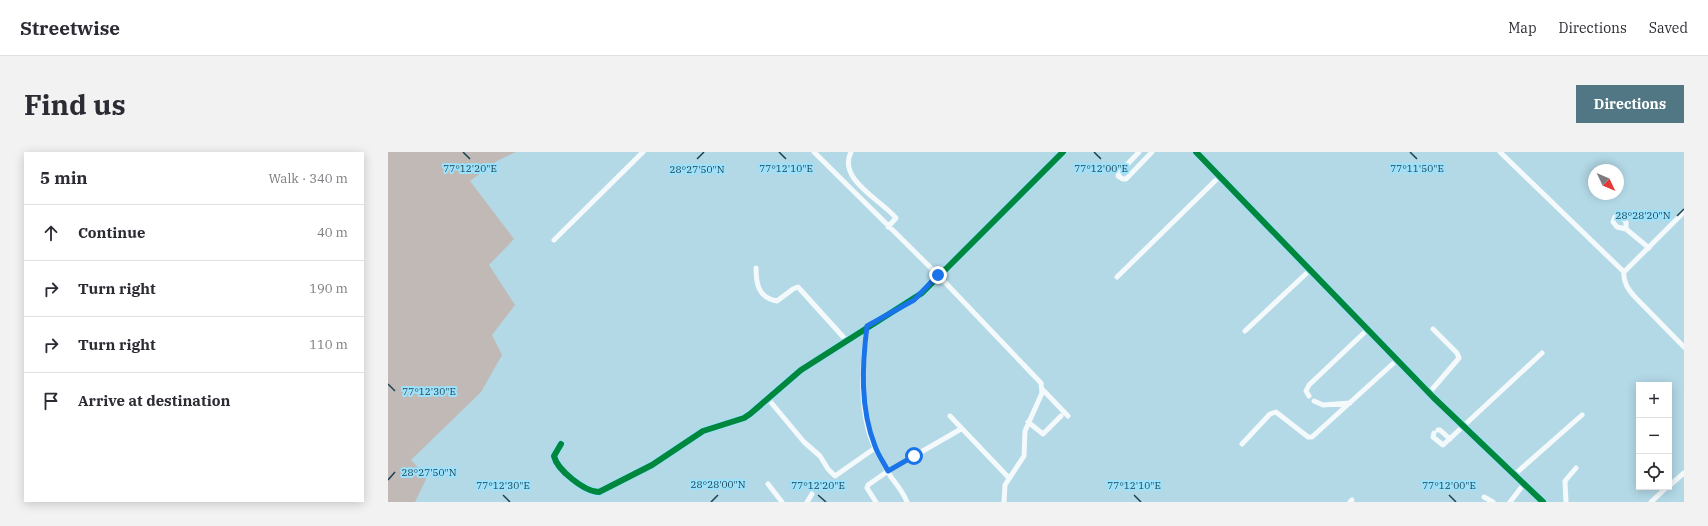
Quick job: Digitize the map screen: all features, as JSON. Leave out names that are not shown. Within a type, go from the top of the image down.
[{"type":"street","points":[[554,240],[643,152]]},
{"type":"street","points":[[814,152],[938,275],[1033,374],[1041,383],[1043,390],[1068,416]]},
{"type":"street","points":[[851,152],[848,165],[851,176],[896,218],[888,227]]},
{"type":"street","points":[[562,444],[554,456],[562,469],[584,488],[599,492],[652,465],[695,435],[715,426],[744,418],[769,400],[801,370],[867,326],[914,300],[1063,152]]},
{"type":"street","points":[[1139,152],[1119,173],[1119,177],[1126,179],[1152,152]]},
{"type":"street","points":[[1196,152],[1396,360],[1543,502]]},
{"type":"street","points":[[1500,152],[1624,272]]},
{"type":"street","points":[[1117,278],[1219,177]]},
{"type":"street","points":[[1684,212],[1624,272],[1623,278],[1628,289],[1684,347]]},
{"type":"street","points":[[1626,229],[1649,248]]},
{"type":"street","points":[[756,268],[758,289],[764,295],[777,301],[798,287],[846,340]]},
{"type":"street","points":[[1245,331],[1310,270]]},
{"type":"street","points":[[867,326],[862,362],[867,421],[875,448],[888,471],[901,489],[907,502]]},
{"type":"street","points":[[1429,393],[1459,358],[1457,353],[1433,329]]},
{"type":"street","points":[[1309,396],[1306,391],[1309,385],[1367,330]]},
{"type":"street","points":[[1450,439],[1440,430],[1436,432],[1433,437],[1442,445],[1450,439],[1542,353]]},
{"type":"street","points":[[1242,444],[1270,414],[1276,412],[1308,437],[1312,437],[1396,360]]},
{"type":"street","points":[[1004,502],[1004,488],[1024,456],[1024,434],[1043,390]]},
{"type":"street","points":[[769,400],[804,442],[820,456],[828,469],[835,476],[875,448]]},
{"type":"street","points":[[1314,401],[1323,405],[1350,403]]},
{"type":"street","points":[[1514,475],[1582,415]]},
{"type":"street","points":[[950,416],[1009,478]]},
{"type":"street","points":[[1028,422],[1043,434],[1061,416]]},
{"type":"street","points":[[876,502],[867,487],[888,471],[961,429]]},
{"type":"street","points":[[1566,502],[1565,481],[1576,468]]},
{"type":"street","points":[[1672,483],[1684,473]]},
{"type":"street","points":[[768,484],[782,502]]},
{"type":"street","points":[[1510,502],[1524,484]]},
{"type":"street","points":[[1651,502],[1664,490]]},
{"type":"street","points":[[807,502],[812,494]]},
{"type":"street","points":[[1484,497],[1493,502]]},
{"type":"shaded area","points":[[388,152],[516,152],[497,161],[470,181],[514,239],[489,265],[515,305],[492,335],[502,355],[481,392],[411,460],[427,477],[415,502],[388,502]]},
{"type":"cycle path","points":[[561,444],[554,456],[560,468],[579,484],[593,491],[599,492],[652,465],[703,431],[744,418],[801,370],[922,293],[1063,152]]},
{"type":"cycle path","points":[[1196,152],[1433,397],[1543,502]]},
{"type":"route","points":[[914,456],[888,471],[875,448],[868,428],[862,362],[867,326],[914,300],[938,275]]}]
